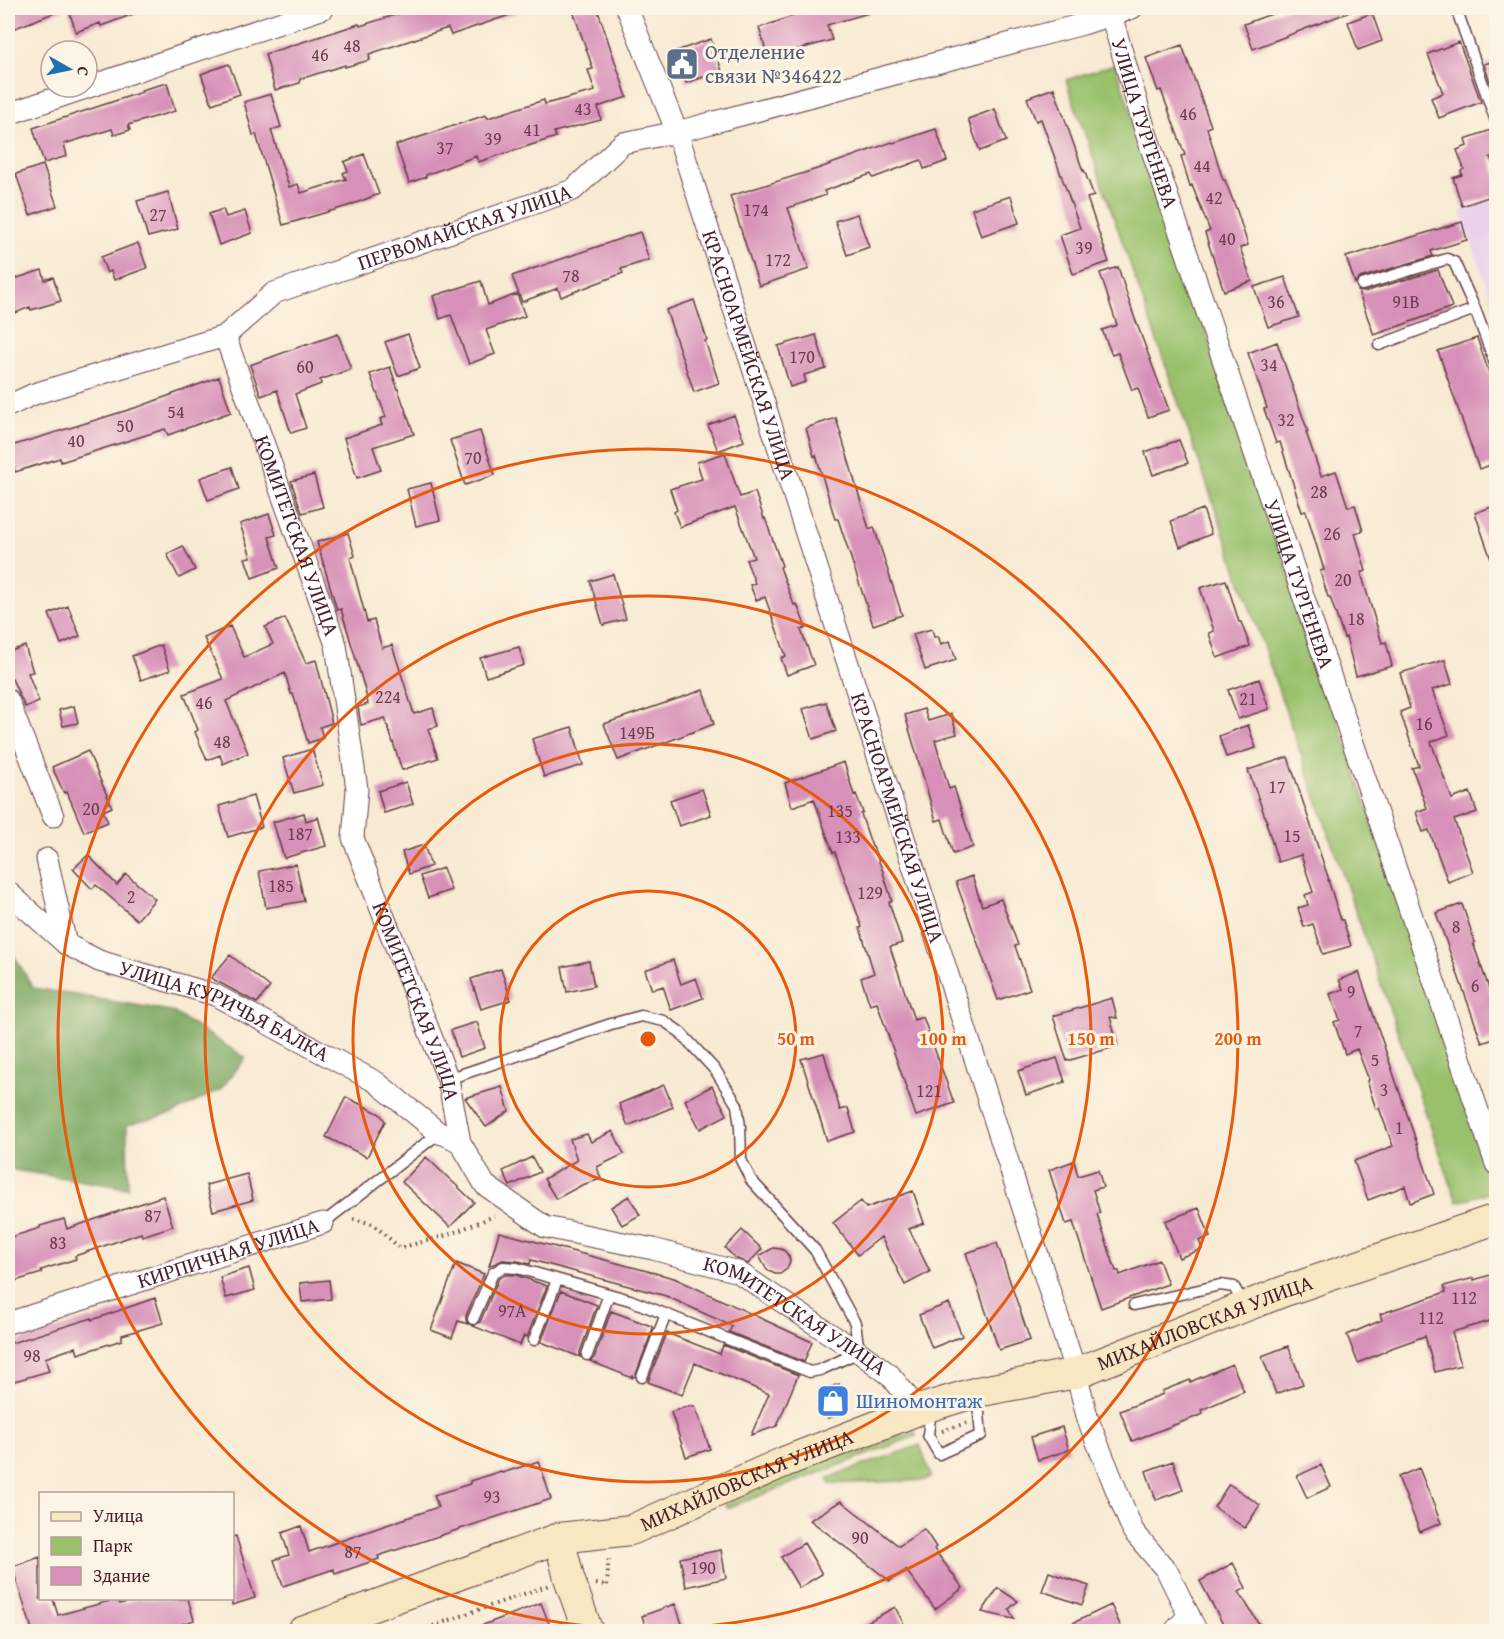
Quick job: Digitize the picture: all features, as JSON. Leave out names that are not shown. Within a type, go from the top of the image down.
[{"type":"main road","name":"МИХАЙЛОВСКАЯ УЛИЦА","points":[[302,1632],[559,1538],[631,1530],[784,1462],[925,1408],[977,1392],[1076,1373],[1244,1306],[1497,1220]]},
{"type":"main road","points":[[559,1538],[569,1578],[588,1632]]},
{"type":"street","points":[[8,114],[324,8]]},
{"type":"street","name":"КРАСНОАРМЕЙСКАЯ УЛИЦА","points":[[627,8],[677,132],[1076,1373],[1088,1420],[1133,1532],[1167,1571],[1193,1623],[1174,1632]]},
{"type":"street","name":"ПЕРВОМАЙСКАЯ УЛИЦА","points":[[8,405],[34,394],[225,336],[273,293],[573,190],[623,144],[677,132],[1083,24],[1107,11],[1132,8]]},
{"type":"street","name":"УЛИЦА ТУРГЕНЕВА","points":[[1107,11],[1145,130],[1497,1164]]},
{"type":"street","name":"КОМИТЕТСКАЯ УЛИЦА","points":[[225,336],[336,645],[357,789],[353,838],[448,1079],[460,1142],[485,1185],[545,1227],[653,1249],[738,1272],[859,1352],[890,1375],[925,1408]]},
{"type":"street","points":[[8,700],[53,816]]},
{"type":"street","points":[[47,859],[66,944]]},
{"type":"street","name":"УЛИЦА КУРИЧЬЯ БАЛКА","points":[[8,892],[66,944],[99,961],[215,995],[376,1082],[439,1133]]},
{"type":"street","points":[[439,1133],[460,1142]]},
{"type":"street","name":"КИРПИЧНАЯ УЛИЦА","points":[[8,1323],[328,1219]]},
{"type":"lane","points":[[1456,8],[1497,121]]},
{"type":"lane","points":[[1362,285],[1447,259],[1454,262],[1497,366]]},
{"type":"lane","points":[[1379,345],[1475,309]]},
{"type":"lane","points":[[448,1079],[610,1024],[641,1016],[664,1021],[680,1032],[716,1071],[737,1105],[741,1160],[751,1179],[815,1250],[855,1323],[859,1352],[820,1370],[810,1372],[630,1300],[517,1268],[502,1267],[493,1273],[473,1319]]},
{"type":"lane","name":"КИРПИЧНАЯ УЛИЦА","points":[[328,1219],[439,1133]]},
{"type":"lane","points":[[534,1340],[557,1280]]},
{"type":"lane","points":[[1134,1305],[1220,1284],[1234,1287],[1244,1306]]},
{"type":"lane","points":[[587,1355],[609,1294]]},
{"type":"lane","points":[[642,1377],[666,1314]]},
{"type":"lane","points":[[925,1408],[928,1435],[939,1455],[981,1436],[977,1392]]},
{"type":"path","points":[[328,1219],[373,1224],[400,1248],[448,1235],[495,1216]]},
{"type":"shaded area","points":[[1496,199],[1496,314],[1461,210]]},
{"type":"green space","points":[[1115,64],[1496,1190],[1457,1202],[1066,80]]},
{"type":"green space","points":[[8,945],[33,988],[171,1011],[246,1058],[220,1090],[174,1113],[127,1125],[128,1188],[14,1170],[8,1160]]},
{"type":"green space","points":[[915,1431],[916,1436],[727,1508],[725,1504],[813,1463]]},
{"type":"green space","points":[[920,1445],[931,1477],[925,1480],[830,1484],[828,1478]]},
{"type":"building","points":[[8,8],[64,8],[64,9],[8,31]]},
{"type":"building","points":[[68,8],[147,9],[101,26],[100,23],[76,32]]},
{"type":"building","points":[[416,8],[524,8],[524,10],[451,35],[448,28],[369,54],[370,60],[300,79],[300,83],[275,90],[265,54]]},
{"type":"building","points":[[572,8],[597,8],[627,97],[598,107],[601,120],[554,132],[556,137],[478,162],[476,156],[409,183],[396,145],[486,115],[488,118],[544,100],[545,104],[595,91],[588,70],[593,69]]},
{"type":"building","points":[[791,8],[871,8],[872,12],[827,25],[832,40],[769,60],[759,28],[793,16]]},
{"type":"building","points":[[1288,8],[1357,9],[1253,49],[1244,24]]},
{"type":"building","points":[[1372,13],[1382,41],[1358,50],[1348,22]]},
{"type":"building","points":[[711,39],[722,71],[686,83],[676,51]]},
{"type":"building","points":[[1459,42],[1481,102],[1439,118],[1431,98],[1443,93],[1428,54]]},
{"type":"building","points":[[1182,45],[1211,126],[1207,128],[1223,180],[1225,180],[1237,211],[1248,245],[1240,248],[1252,281],[1224,291],[1205,233],[1210,231],[1192,185],[1190,186],[1181,156],[1185,155],[1161,90],[1158,91],[1146,58]]},
{"type":"building","points":[[1497,60],[1497,96],[1495,96],[1484,64]]},
{"type":"building","points":[[229,64],[240,94],[212,104],[201,74]]},
{"type":"building","points":[[167,83],[175,111],[128,125],[130,130],[114,135],[112,129],[64,144],[67,156],[44,163],[33,128]]},
{"type":"building","points":[[1054,88],[1094,196],[1087,198],[1109,262],[1073,274],[1060,235],[1080,228],[1041,119],[1036,121],[1027,98]]},
{"type":"building","points":[[271,94],[281,127],[271,130],[289,187],[298,184],[301,193],[346,179],[343,173],[348,171],[344,162],[364,154],[379,194],[348,206],[283,225],[244,102]]},
{"type":"building","points":[[995,109],[1006,141],[980,151],[968,119]]},
{"type":"building","points":[[1497,128],[1497,156],[1490,157],[1497,176],[1497,194],[1462,206],[1453,178],[1462,175],[1461,171],[1464,169],[1457,150],[1467,146],[1465,139]]},
{"type":"building","points":[[936,129],[947,161],[924,169],[921,160],[873,178],[871,174],[824,191],[826,195],[788,208],[809,269],[759,286],[730,196]]},
{"type":"building","points":[[43,165],[57,206],[30,215],[16,174]]},
{"type":"building","points":[[168,192],[178,229],[148,237],[137,201]]},
{"type":"building","points":[[1011,196],[1019,223],[981,236],[972,209]]},
{"type":"building","points":[[223,209],[226,217],[245,211],[252,233],[219,245],[209,214]]},
{"type":"building","points":[[857,214],[869,247],[847,255],[835,221]]},
{"type":"building","points":[[1462,222],[1467,240],[1431,251],[1433,256],[1360,278],[1355,283],[1346,257]]},
{"type":"building","points":[[640,232],[649,260],[621,269],[623,273],[561,297],[558,288],[522,302],[512,276]]},
{"type":"building","points":[[138,243],[147,268],[114,280],[111,271],[107,273],[101,257]]},
{"type":"building","points":[[1118,267],[1169,410],[1148,417],[1138,388],[1132,390],[1118,353],[1112,355],[1102,330],[1117,325],[1100,273]]},
{"type":"building","points":[[42,270],[45,280],[53,277],[61,301],[31,310],[30,307],[8,316],[8,281]]},
{"type":"building","points":[[1438,270],[1452,307],[1374,335],[1358,291],[1364,292]]},
{"type":"building","points":[[1285,277],[1299,317],[1268,327],[1254,287]]},
{"type":"building","points":[[481,281],[488,305],[517,294],[525,316],[486,330],[495,354],[469,364],[451,315],[440,319],[433,296]]},
{"type":"building","points":[[694,300],[719,383],[694,392],[666,310]]},
{"type":"building","points":[[338,334],[351,369],[320,380],[321,384],[295,394],[306,428],[291,433],[277,390],[261,396],[250,365]]},
{"type":"building","points":[[408,334],[420,368],[398,376],[385,342]]},
{"type":"building","points":[[816,335],[826,369],[804,375],[806,382],[790,387],[778,346]]},
{"type":"building","points":[[1477,338],[1497,396],[1497,463],[1479,469],[1438,351]]},
{"type":"building","points":[[1277,342],[1321,476],[1336,471],[1348,507],[1355,505],[1363,531],[1355,533],[1366,571],[1361,573],[1382,643],[1386,642],[1392,666],[1356,676],[1346,637],[1344,638],[1320,571],[1324,570],[1306,511],[1302,512],[1280,442],[1276,443],[1264,409],[1267,408],[1248,353]]},
{"type":"building","points":[[390,367],[414,434],[373,447],[381,470],[357,478],[344,438],[382,425],[380,419],[386,417],[370,374]]},
{"type":"building","points":[[219,377],[231,412],[168,435],[165,429],[61,462],[60,458],[15,472],[8,447],[141,406]]},
{"type":"building","points":[[734,415],[744,441],[718,451],[708,425]]},
{"type":"building","points":[[836,418],[869,529],[874,527],[902,615],[873,625],[838,519],[835,519],[806,428]]},
{"type":"building","points":[[480,431],[495,475],[465,485],[450,440]]},
{"type":"building","points":[[1179,440],[1188,463],[1153,475],[1145,452]]},
{"type":"building","points":[[725,453],[740,497],[755,492],[794,605],[797,604],[806,628],[801,630],[814,665],[787,675],[781,658],[786,656],[765,597],[756,600],[750,585],[755,583],[746,560],[754,558],[735,507],[680,527],[674,512],[677,510],[670,489],[702,479],[697,462]]},
{"type":"building","points":[[232,467],[239,489],[208,500],[200,478]]},
{"type":"building","points":[[314,475],[323,507],[302,513],[291,481]]},
{"type":"building","points":[[431,483],[440,520],[416,526],[407,489]]},
{"type":"building","points":[[1497,505],[1497,568],[1494,568],[1475,513]]},
{"type":"building","points":[[1203,509],[1211,534],[1180,547],[1171,521]]},
{"type":"building","points":[[269,514],[276,535],[269,537],[279,568],[252,578],[245,558],[251,557],[240,524]]},
{"type":"building","points":[[348,533],[355,556],[350,558],[367,622],[374,620],[382,648],[392,645],[414,714],[433,708],[438,726],[428,729],[438,758],[402,770],[385,718],[361,725],[358,707],[368,704],[365,690],[341,609],[337,610],[317,542]]},
{"type":"building","points":[[183,546],[195,570],[179,578],[167,554]]},
{"type":"building","points":[[613,574],[626,619],[603,625],[590,581]]},
{"type":"building","points":[[1226,580],[1239,622],[1241,622],[1250,646],[1217,658],[1209,633],[1214,631],[1200,588]]},
{"type":"building","points":[[68,606],[80,636],[61,644],[49,614]]},
{"type":"building","points":[[285,618],[306,663],[316,660],[332,723],[320,727],[323,738],[308,743],[285,673],[226,701],[248,753],[223,764],[220,755],[207,760],[195,732],[198,730],[184,694],[223,679],[204,638],[230,626],[244,657],[273,644],[265,627]]},
{"type":"building","points":[[932,629],[934,637],[938,636],[941,644],[950,641],[956,660],[925,670],[913,634]]},
{"type":"building","points":[[161,645],[170,670],[141,680],[132,656]]},
{"type":"building","points":[[25,646],[33,672],[28,673],[39,702],[25,707],[12,679],[8,680],[8,652]]},
{"type":"building","points":[[519,647],[524,665],[486,677],[480,658]]},
{"type":"building","points":[[1445,660],[1452,684],[1432,690],[1449,735],[1431,742],[1452,799],[1470,792],[1477,812],[1454,820],[1473,872],[1448,882],[1429,830],[1423,832],[1416,812],[1427,808],[1412,768],[1419,766],[1400,712],[1410,708],[1400,673]]},
{"type":"building","points":[[1259,679],[1269,709],[1238,719],[1228,690]]},
{"type":"building","points":[[703,690],[714,724],[618,760],[604,724]]},
{"type":"building","points":[[826,702],[836,731],[813,739],[803,709]]},
{"type":"building","points":[[74,706],[78,723],[63,726],[59,710]]},
{"type":"building","points":[[924,709],[928,721],[951,714],[957,734],[935,740],[949,789],[954,787],[973,847],[953,854],[942,819],[936,821],[905,715]]},
{"type":"building","points":[[1248,725],[1256,748],[1226,757],[1219,736]]},
{"type":"building","points":[[572,727],[583,765],[544,777],[532,739]]},
{"type":"building","points":[[312,749],[323,785],[294,793],[283,758]]},
{"type":"building","points":[[88,751],[112,807],[103,811],[108,822],[84,832],[67,792],[64,793],[52,767]]},
{"type":"building","points":[[1288,757],[1351,946],[1323,954],[1313,924],[1304,927],[1298,908],[1308,905],[1305,895],[1313,892],[1301,855],[1278,862],[1267,822],[1248,770]]},
{"type":"building","points":[[844,762],[892,901],[889,902],[902,943],[890,947],[914,1020],[923,1017],[954,1103],[916,1116],[877,1003],[870,1005],[861,978],[874,973],[860,928],[862,927],[835,852],[833,853],[814,799],[792,807],[785,783]]},
{"type":"building","points":[[406,782],[413,804],[384,813],[378,791]]},
{"type":"building","points":[[702,789],[711,815],[679,826],[670,800]]},
{"type":"building","points":[[253,796],[262,827],[228,837],[219,806]]},
{"type":"building","points":[[304,813],[306,821],[318,817],[326,846],[284,858],[273,822]]},
{"type":"building","points":[[424,845],[431,866],[409,874],[402,852]]},
{"type":"building","points":[[88,855],[117,885],[126,874],[155,899],[137,920],[96,885],[92,889],[73,869]]},
{"type":"building","points":[[296,864],[304,901],[266,908],[259,871]]},
{"type":"building","points":[[443,868],[451,890],[428,898],[420,876]]},
{"type":"building","points":[[972,876],[982,906],[1001,899],[1018,945],[1015,946],[1030,989],[998,1000],[956,882]]},
{"type":"building","points":[[1462,904],[1497,1011],[1497,1038],[1482,1043],[1436,913]]},
{"type":"building","points":[[230,955],[270,987],[257,1003],[211,978]]},
{"type":"building","points":[[673,960],[681,984],[696,978],[703,998],[671,1010],[663,986],[652,990],[645,970]]},
{"type":"building","points":[[589,961],[594,986],[567,992],[562,967]]},
{"type":"building","points":[[501,969],[511,1000],[481,1009],[471,979]]},
{"type":"building","points":[[1359,972],[1434,1194],[1410,1203],[1405,1186],[1368,1200],[1354,1161],[1393,1146],[1379,1108],[1376,1109],[1367,1081],[1369,1080],[1357,1049],[1345,1054],[1334,1022],[1340,1020],[1330,994],[1343,989],[1339,980]]},
{"type":"building","points":[[1112,998],[1117,1018],[1110,1017],[1118,1046],[1067,1061],[1053,1016]]},
{"type":"building","points":[[477,1022],[485,1048],[459,1057],[451,1030]]},
{"type":"building","points":[[824,1053],[840,1110],[848,1108],[855,1132],[827,1141],[801,1059]]},
{"type":"building","points":[[1057,1058],[1065,1082],[1026,1095],[1018,1071]]},
{"type":"building","points":[[664,1085],[673,1107],[628,1126],[619,1104]]},
{"type":"building","points":[[712,1086],[727,1115],[700,1129],[685,1100]]},
{"type":"building","points":[[502,1087],[509,1111],[486,1127],[465,1098]]},
{"type":"building","points":[[346,1097],[380,1114],[385,1121],[367,1157],[326,1137]]},
{"type":"building","points":[[613,1131],[624,1154],[597,1167],[601,1179],[582,1185],[556,1199],[544,1179],[577,1160],[570,1139],[587,1134],[591,1142]]},
{"type":"building","points":[[426,1157],[474,1202],[450,1227],[402,1182]]},
{"type":"building","points":[[532,1157],[540,1172],[510,1186],[503,1171]]},
{"type":"building","points":[[1074,1161],[1078,1176],[1098,1170],[1103,1187],[1093,1190],[1100,1213],[1097,1214],[1116,1271],[1119,1271],[1120,1275],[1159,1260],[1168,1284],[1101,1308],[1073,1222],[1066,1224],[1049,1170]]},
{"type":"building","points":[[247,1174],[253,1200],[213,1211],[206,1185]]},
{"type":"building","points":[[913,1191],[924,1223],[909,1229],[930,1272],[905,1285],[881,1237],[858,1255],[833,1223],[861,1201],[866,1208]]},
{"type":"building","points":[[163,1196],[173,1226],[142,1236],[141,1233],[75,1256],[76,1259],[41,1270],[42,1273],[8,1283],[8,1238],[64,1219],[67,1229]]},
{"type":"building","points":[[629,1196],[640,1215],[622,1225],[611,1207]]},
{"type":"building","points":[[1199,1208],[1210,1237],[1199,1241],[1202,1249],[1179,1258],[1165,1221]]},
{"type":"building","points":[[742,1230],[762,1249],[748,1264],[735,1258],[725,1248]]},
{"type":"building","points":[[499,1232],[674,1278],[812,1342],[804,1362],[729,1332],[732,1326],[666,1296],[531,1260],[530,1264],[503,1260],[489,1266]]},
{"type":"building","points":[[997,1243],[1030,1340],[999,1350],[966,1253]]},
{"type":"building","points":[[773,1248],[785,1251],[789,1257],[787,1269],[780,1274],[767,1270],[759,1256]]},
{"type":"building","points":[[456,1263],[484,1274],[466,1316],[468,1324],[458,1321],[452,1338],[431,1330]]},
{"type":"building","points":[[249,1268],[255,1290],[226,1298],[220,1277]]},
{"type":"building","points":[[1497,1273],[1497,1319],[1452,1332],[1461,1365],[1435,1372],[1425,1336],[1358,1363],[1347,1335],[1382,1320],[1380,1314],[1446,1292],[1444,1286]]},
{"type":"building","points":[[505,1275],[516,1275],[547,1286],[527,1337],[524,1335],[520,1345],[473,1326],[480,1322],[499,1278]]},
{"type":"building","points":[[329,1280],[331,1299],[302,1302],[300,1283]]},
{"type":"building","points":[[561,1291],[597,1305],[580,1357],[541,1342]]},
{"type":"building","points":[[155,1298],[163,1323],[122,1335],[122,1340],[78,1354],[76,1347],[45,1358],[49,1371],[8,1383],[8,1344],[92,1318],[92,1320]]},
{"type":"building","points":[[949,1303],[962,1336],[932,1348],[919,1315]]},
{"type":"building","points":[[611,1311],[653,1328],[635,1377],[632,1376],[632,1378],[590,1361],[594,1358]]},
{"type":"building","points":[[667,1333],[720,1354],[723,1345],[798,1375],[777,1426],[751,1435],[769,1394],[695,1363],[682,1395],[648,1382]]},
{"type":"building","points":[[1288,1346],[1303,1384],[1276,1394],[1262,1356]]},
{"type":"building","points":[[1232,1364],[1244,1391],[1201,1410],[1203,1414],[1132,1441],[1120,1411],[1163,1394],[1162,1391]]},
{"type":"building","name":"Шиномонтаж","points":[[839,1384],[848,1411],[828,1418],[819,1391]]},
{"type":"building","points":[[695,1406],[710,1449],[686,1457],[671,1412]]},
{"type":"building","points":[[1062,1427],[1069,1450],[1038,1460],[1031,1437]]},
{"type":"building","points":[[539,1461],[551,1499],[378,1556],[379,1559],[335,1574],[334,1569],[283,1586],[274,1560],[289,1555],[282,1533],[301,1526],[309,1552],[438,1507],[434,1495],[470,1484],[470,1481]]},
{"type":"building","points":[[1173,1461],[1183,1490],[1156,1500],[1146,1471]]},
{"type":"building","points":[[1321,1465],[1331,1487],[1307,1498],[1297,1476]]},
{"type":"building","points":[[1419,1468],[1441,1523],[1420,1532],[1398,1477]]},
{"type":"building","points":[[1229,1484],[1260,1505],[1245,1528],[1214,1507]]},
{"type":"building","points":[[841,1501],[899,1546],[924,1529],[936,1547],[934,1549],[963,1588],[935,1609],[906,1570],[890,1581],[810,1520]]},
{"type":"building","points":[[234,1536],[236,1536],[255,1598],[232,1605],[232,1600],[234,1600]]},
{"type":"building","points":[[804,1543],[822,1574],[799,1588],[781,1557]]},
{"type":"building","points":[[721,1550],[726,1578],[686,1587],[680,1558]]},
{"type":"building","points":[[39,1557],[39,1600],[53,1600],[58,1615],[113,1600],[118,1600],[120,1604],[135,1600],[188,1600],[194,1620],[158,1632],[33,1632],[12,1567]]},
{"type":"building","points":[[1233,1563],[1246,1588],[1239,1592],[1264,1632],[1227,1632],[1200,1581]]},
{"type":"building","points":[[1049,1572],[1089,1586],[1082,1605],[1042,1591]]},
{"type":"building","points":[[998,1588],[1018,1601],[1009,1609],[1014,1619],[982,1612]]},
{"type":"building","points":[[541,1603],[550,1626],[536,1632],[470,1632],[470,1630]]},
{"type":"building","points":[[675,1604],[685,1632],[647,1632],[642,1616]]},
{"type":"building","points":[[1111,1605],[1121,1627],[1112,1632],[1054,1632]]},
{"type":"building","points":[[895,1607],[908,1632],[849,1632]]},
{"type":"place","name":"Отделение связи №346422","points":[[682,64]]},
{"type":"place","name":"Шиномонтаж","points":[[833,1401]]}]
